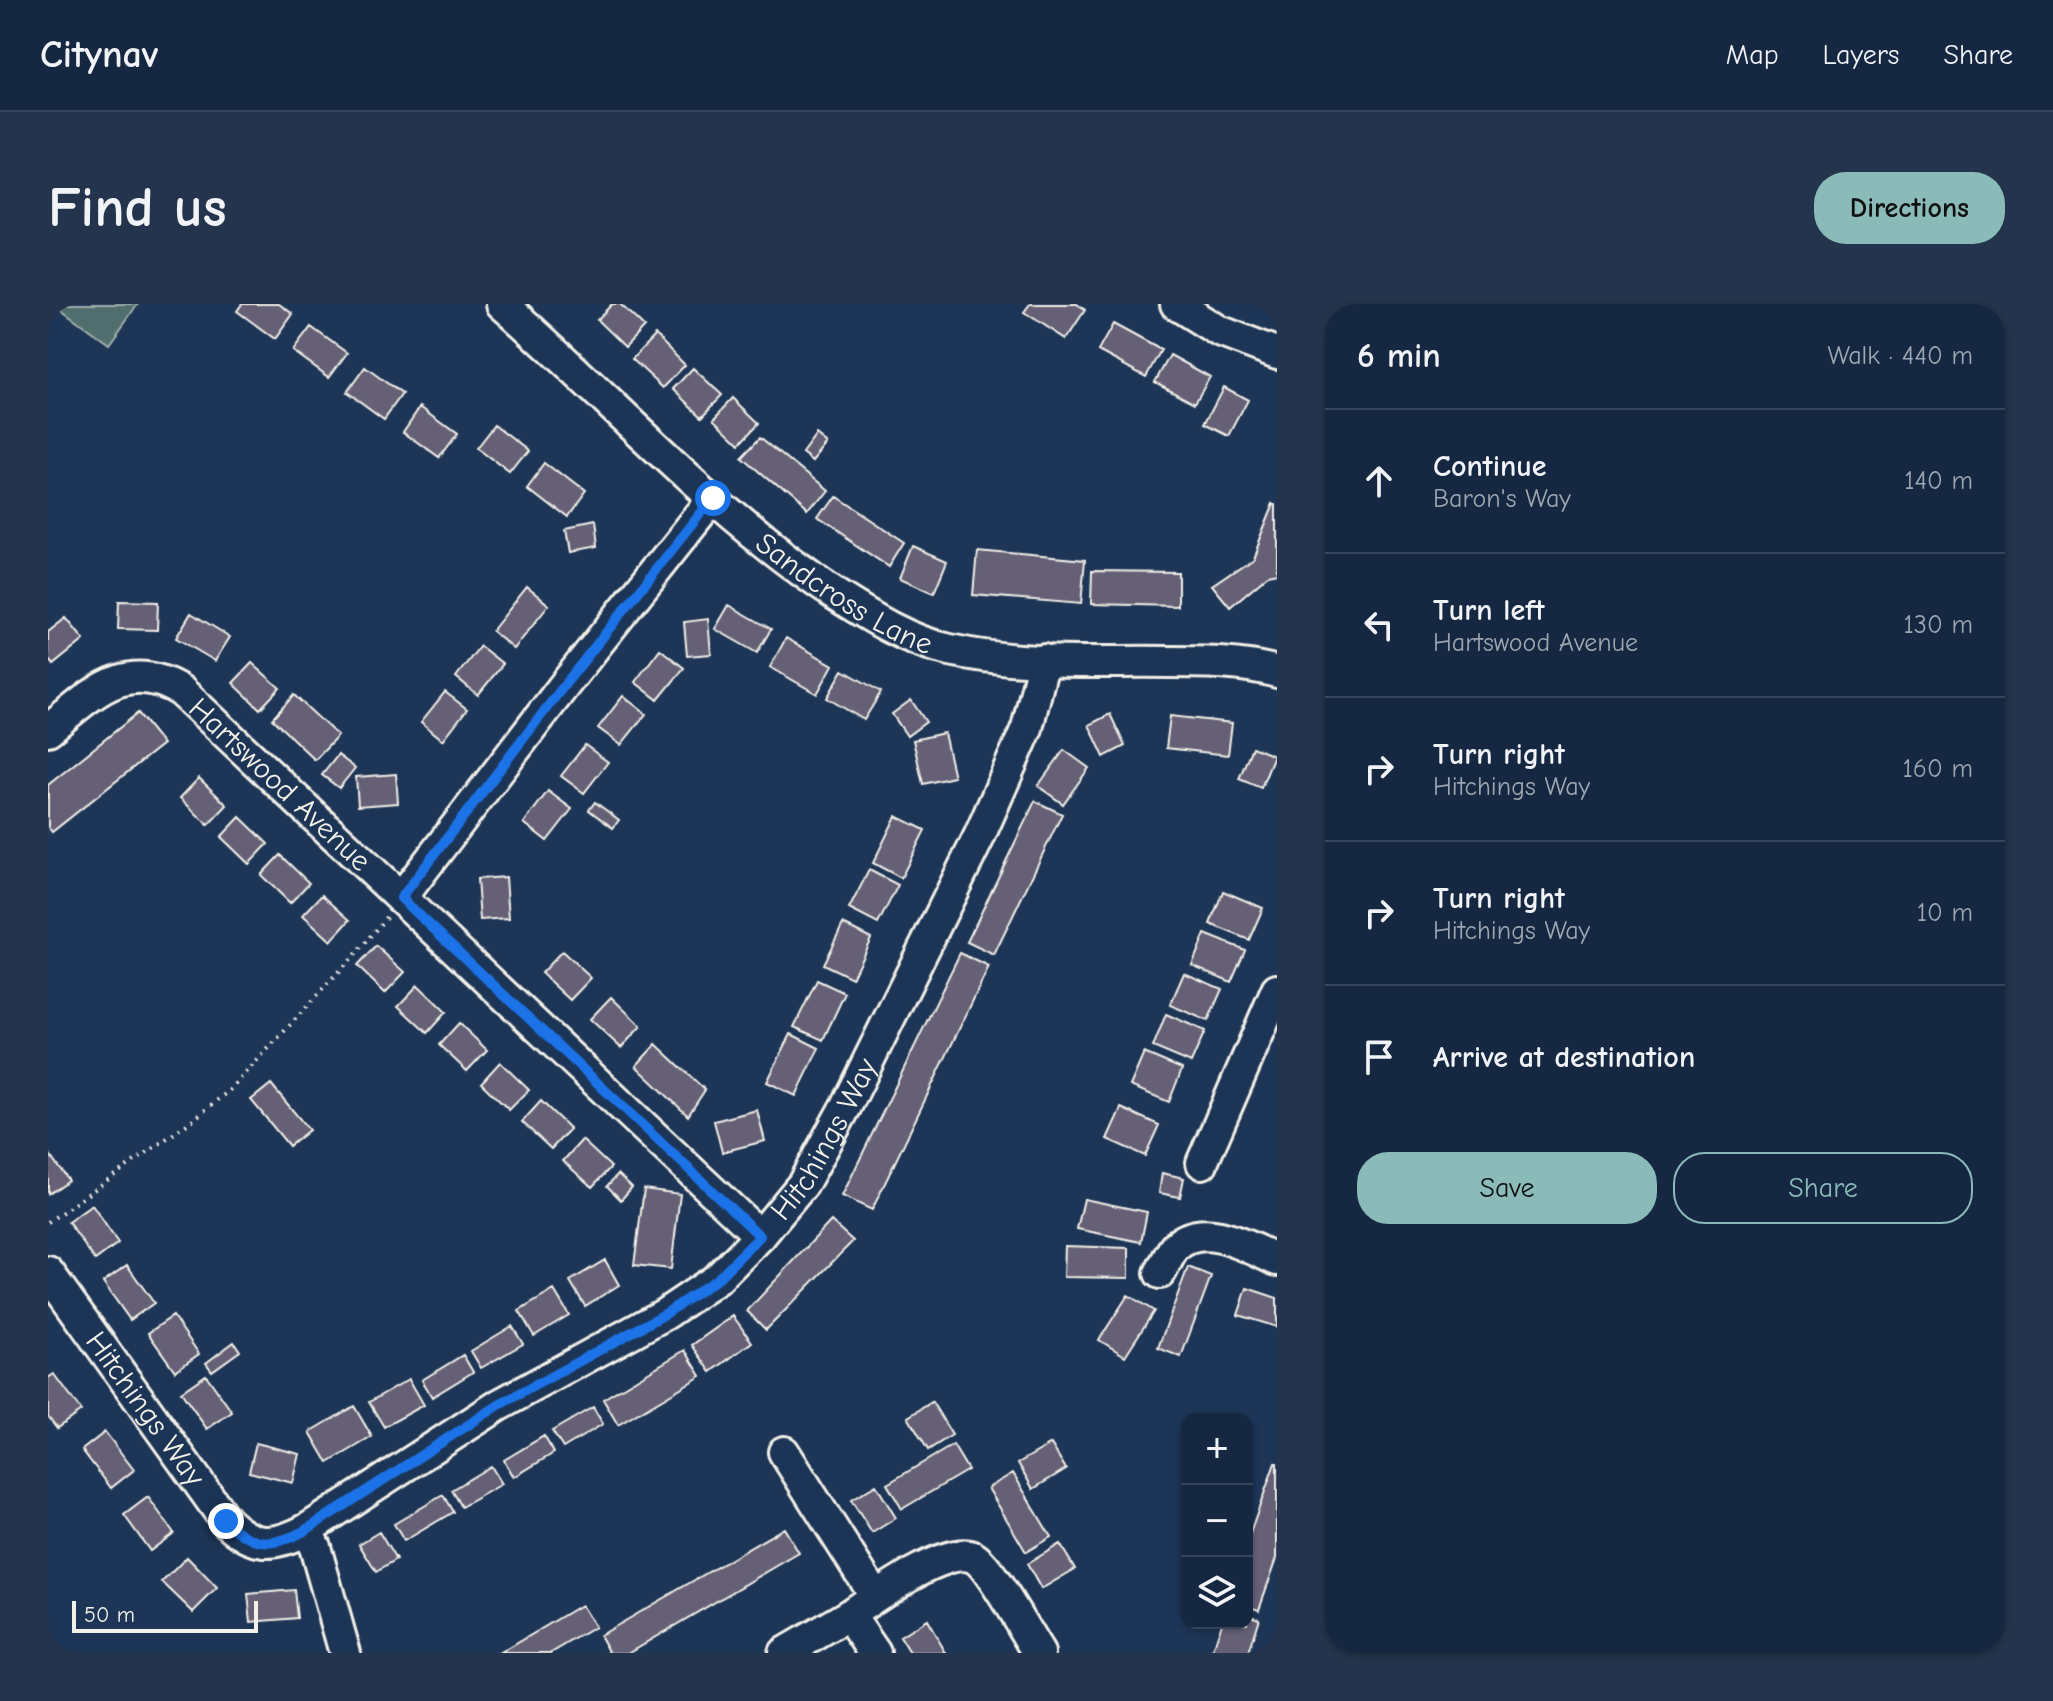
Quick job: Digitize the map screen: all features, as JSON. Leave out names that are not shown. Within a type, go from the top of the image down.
[{"type":"street","name":"Sandcross Lane","points":[[502,304],[752,533],[813,579],[873,618],[910,637],[947,650],[990,658],[1210,662],[1255,665],[1277,672]]},
{"type":"street","points":[[1176,304],[1219,331],[1277,353]]},
{"type":"street","points":[[401,898],[713,498]]},
{"type":"street","name":"Hitchings Way","points":[[48,1272],[226,1521],[241,1536],[265,1543],[286,1541],[306,1530],[499,1405],[665,1314],[717,1279],[760,1236],[803,1184],[846,1106],[979,837],[1027,728],[1044,660]]},
{"type":"street","name":"Hartswood Avenue","points":[[48,730],[98,690],[117,680],[149,676],[181,691],[760,1236]]},
{"type":"street","points":[[1202,1163],[1277,990]]},
{"type":"street","points":[[1160,1273],[1176,1246],[1191,1238],[1211,1235],[1277,1260]]},
{"type":"street","points":[[784,1452],[875,1596]]},
{"type":"street","points":[[306,1530],[315,1547],[345,1653]]},
{"type":"street","points":[[784,1653],[875,1596],[940,1559],[958,1553],[976,1558],[989,1574],[1039,1653]]},
{"type":"street","points":[[849,1615],[875,1653]]},
{"type":"path","points":[[48,1222],[193,1120],[232,1088],[360,949],[401,898]]},
{"type":"green space","points":[[54,304],[138,304],[109,344]]},
{"type":"building","points":[[242,304],[279,304],[293,314],[275,339],[237,311]]},
{"type":"building","points":[[612,304],[620,304],[644,327],[625,347],[597,320]]},
{"type":"building","points":[[1030,304],[1077,304],[1085,310],[1066,339],[1024,312]]},
{"type":"building","points":[[1113,324],[1161,350],[1146,377],[1098,351]]},
{"type":"building","points":[[311,327],[347,353],[329,377],[293,351]]},
{"type":"building","points":[[655,335],[685,365],[663,388],[632,359]]},
{"type":"building","points":[[1170,355],[1210,377],[1195,403],[1155,382]]},
{"type":"building","points":[[365,367],[402,394],[384,419],[347,392]]},
{"type":"building","points":[[693,368],[722,395],[702,416],[673,389]]},
{"type":"building","points":[[1224,387],[1248,400],[1229,436],[1205,424]]},
{"type":"building","points":[[733,398],[759,423],[740,443],[714,418]]},
{"type":"building","points":[[420,407],[457,434],[439,458],[403,432]]},
{"type":"building","points":[[494,425],[528,451],[510,474],[476,448]]},
{"type":"building","points":[[817,435],[828,444],[813,462],[803,454]]},
{"type":"building","points":[[760,437],[825,491],[807,514],[741,457]]},
{"type":"building","points":[[544,463],[584,494],[567,517],[527,486]]},
{"type":"building","points":[[833,496],[904,543],[889,567],[817,519]]},
{"type":"building","points":[[1275,503],[1277,573],[1268,575],[1230,607],[1212,585],[1253,557]]},
{"type":"building","points":[[593,525],[596,548],[568,553],[564,531]]},
{"type":"building","points":[[913,546],[947,561],[934,593],[900,578]]},
{"type":"building","points":[[977,550],[1085,560],[1081,604],[973,595]]},
{"type":"building","points":[[1092,571],[1178,572],[1178,606],[1091,604]]},
{"type":"building","points":[[527,587],[549,605],[514,649],[492,631]]},
{"type":"building","points":[[119,601],[158,602],[157,630],[118,629]]},
{"type":"building","points":[[729,605],[771,629],[757,653],[715,629]]},
{"type":"building","points":[[191,613],[230,637],[215,661],[176,638]]},
{"type":"building","points":[[66,618],[84,640],[53,665],[48,659],[48,632]]},
{"type":"building","points":[[708,619],[711,654],[687,656],[684,622]]},
{"type":"building","points":[[786,638],[833,665],[817,694],[770,667]]},
{"type":"building","points":[[480,646],[503,664],[478,695],[456,677]]},
{"type":"building","points":[[660,649],[684,668],[658,700],[635,682]]},
{"type":"building","points":[[252,663],[280,688],[260,709],[233,683]]},
{"type":"building","points":[[843,670],[881,692],[864,720],[827,698]]},
{"type":"building","points":[[445,692],[467,709],[443,740],[421,722]]},
{"type":"building","points":[[294,695],[338,736],[315,760],[272,719]]},
{"type":"building","points":[[623,696],[646,714],[621,745],[598,728]]},
{"type":"building","points":[[911,700],[926,722],[907,736],[892,714]]},
{"type":"building","points":[[138,713],[163,744],[52,832],[48,827],[48,785]]},
{"type":"building","points":[[1110,714],[1125,746],[1104,757],[1089,725]]},
{"type":"building","points":[[1170,716],[1232,723],[1228,755],[1166,748]]},
{"type":"building","points":[[944,733],[954,777],[923,784],[913,740]]},
{"type":"building","points":[[585,745],[608,762],[584,793],[561,776]]},
{"type":"building","points":[[1252,747],[1274,756],[1261,788],[1239,779]]},
{"type":"building","points":[[1064,750],[1089,768],[1063,804],[1038,786]]},
{"type":"building","points":[[338,755],[355,768],[339,788],[322,775]]},
{"type":"building","points":[[396,774],[398,803],[358,806],[356,777]]},
{"type":"building","points":[[199,778],[227,805],[208,825],[180,798]]},
{"type":"building","points":[[548,791],[572,809],[547,841],[524,823]]},
{"type":"building","points":[[1035,801],[1062,814],[994,955],[967,942]]},
{"type":"building","points":[[595,802],[619,820],[613,828],[589,810]]},
{"type":"building","points":[[896,816],[925,830],[901,878],[873,863]]},
{"type":"building","points":[[240,817],[268,844],[249,864],[221,837]]},
{"type":"building","points":[[280,855],[309,883],[290,903],[261,875]]},
{"type":"building","points":[[869,870],[898,885],[878,924],[849,909]]},
{"type":"building","points":[[506,877],[509,918],[480,920],[477,879]]},
{"type":"building","points":[[1223,891],[1263,908],[1249,940],[1210,924]]},
{"type":"building","points":[[322,895],[350,920],[331,941],[303,915]]},
{"type":"building","points":[[843,924],[871,938],[852,978],[823,964]]},
{"type":"building","points":[[1205,934],[1245,950],[1231,982],[1192,965]]},
{"type":"building","points":[[376,946],[405,972],[385,993],[357,966]]},
{"type":"building","points":[[562,951],[591,978],[570,1000],[541,973]]},
{"type":"building","points":[[960,953],[989,967],[872,1210],[842,1196]]},
{"type":"building","points":[[1184,973],[1222,989],[1208,1021],[1170,1005]]},
{"type":"building","points":[[817,980],[845,993],[823,1040],[794,1027]]},
{"type":"building","points":[[418,985],[446,1012],[427,1033],[398,1006]]},
{"type":"building","points":[[611,997],[641,1026],[621,1048],[590,1019]]},
{"type":"building","points":[[1166,1014],[1205,1031],[1191,1063],[1153,1047]]},
{"type":"building","points":[[459,1023],[487,1050],[467,1071],[439,1045]]},
{"type":"building","points":[[791,1034],[819,1048],[796,1096],[767,1082]]},
{"type":"building","points":[[656,1044],[705,1090],[688,1116],[636,1066]]},
{"type":"building","points":[[1144,1053],[1182,1069],[1169,1102],[1130,1086]]},
{"type":"building","points":[[500,1062],[529,1090],[509,1110],[481,1083]]},
{"type":"building","points":[[271,1084],[309,1130],[289,1146],[251,1100]]},
{"type":"building","points":[[541,1101],[570,1129],[551,1149],[522,1122]]},
{"type":"building","points":[[1121,1108],[1159,1125],[1145,1156],[1107,1139]]},
{"type":"building","points":[[757,1110],[765,1141],[722,1152],[714,1121]]},
{"type":"building","points":[[582,1140],[611,1167],[592,1187],[563,1161]]},
{"type":"building","points":[[48,1152],[68,1180],[48,1194]]},
{"type":"building","points":[[1162,1173],[1184,1178],[1180,1197],[1159,1193]]},
{"type":"building","points":[[618,1174],[632,1187],[621,1200],[607,1186]]},
{"type":"building","points":[[644,1189],[680,1194],[671,1269],[634,1265]]},
{"type":"building","points":[[1084,1199],[1147,1212],[1141,1242],[1077,1229]]},
{"type":"building","points":[[92,1205],[118,1243],[95,1260],[68,1222]]},
{"type":"building","points":[[831,1221],[853,1241],[766,1330],[747,1311]]},
{"type":"building","points":[[1065,1246],[1129,1248],[1129,1278],[1064,1277]]},
{"type":"building","points":[[605,1260],[619,1285],[585,1306],[570,1281]]},
{"type":"building","points":[[127,1265],[154,1303],[130,1320],[103,1282]]},
{"type":"building","points":[[1188,1267],[1211,1276],[1181,1357],[1158,1348]]},
{"type":"building","points":[[1247,1288],[1277,1298],[1277,1327],[1238,1315]]},
{"type":"building","points":[[554,1290],[569,1315],[534,1336],[519,1311]]},
{"type":"building","points":[[1128,1295],[1154,1311],[1125,1356],[1099,1340]]},
{"type":"building","points":[[173,1316],[199,1354],[175,1371],[148,1333]]},
{"type":"building","points":[[733,1316],[752,1342],[711,1372],[692,1345]]},
{"type":"building","points":[[512,1326],[523,1344],[481,1368],[471,1351]]},
{"type":"building","points":[[234,1342],[240,1351],[212,1371],[206,1363]]},
{"type":"building","points":[[685,1350],[701,1376],[618,1425],[603,1399]]},
{"type":"building","points":[[463,1355],[473,1372],[432,1397],[422,1380]]},
{"type":"building","points":[[54,1374],[81,1411],[57,1428],[48,1416],[48,1378]]},
{"type":"building","points":[[206,1375],[232,1412],[207,1429],[181,1392]]},
{"type":"building","points":[[409,1379],[424,1405],[384,1427],[369,1402]]},
{"type":"building","points":[[932,1402],[952,1435],[928,1450],[908,1417]]},
{"type":"building","points":[[354,1406],[372,1437],[328,1463],[310,1432]]},
{"type":"building","points":[[593,1407],[603,1424],[563,1448],[552,1431]]},
{"type":"building","points":[[105,1432],[134,1470],[111,1488],[82,1450]]},
{"type":"building","points":[[544,1436],[554,1453],[514,1477],[504,1460]]},
{"type":"building","points":[[256,1443],[300,1454],[293,1483],[249,1472]]},
{"type":"building","points":[[1051,1444],[1066,1469],[1033,1489],[1018,1463]]},
{"type":"building","points":[[953,1445],[968,1470],[902,1509],[887,1484]]},
{"type":"building","points":[[1277,1463],[1277,1558],[1259,1609],[1253,1607],[1253,1525]]},
{"type":"building","points":[[491,1466],[502,1484],[461,1507],[451,1490]]},
{"type":"building","points":[[1013,1473],[1051,1537],[1026,1552],[988,1488]]},
{"type":"building","points":[[876,1485],[896,1518],[872,1533],[851,1500]]},
{"type":"building","points":[[443,1495],[453,1512],[404,1541],[394,1524]]},
{"type":"building","points":[[148,1497],[174,1533],[150,1551],[124,1515]]},
{"type":"building","points":[[784,1528],[799,1553],[628,1653],[610,1653],[600,1635]]},
{"type":"building","points":[[379,1532],[396,1560],[376,1572],[359,1544]]},
{"type":"building","points":[[1060,1544],[1075,1569],[1041,1589],[1027,1564]]},
{"type":"building","points":[[187,1557],[217,1588],[193,1612],[162,1582]]},
{"type":"building","points":[[294,1590],[297,1618],[251,1622],[248,1594]]},
{"type":"building","points":[[581,1605],[595,1627],[551,1653],[501,1653]]},
{"type":"building","points":[[1253,1616],[1259,1618],[1248,1653],[1212,1653],[1220,1629],[1253,1629]]},
{"type":"building","points":[[927,1620],[946,1653],[910,1653],[900,1637]]},
{"type":"route","points":[[226,1521],[241,1536],[265,1543],[286,1541],[499,1405],[665,1314],[717,1279],[760,1236],[401,898],[713,498]]}]
